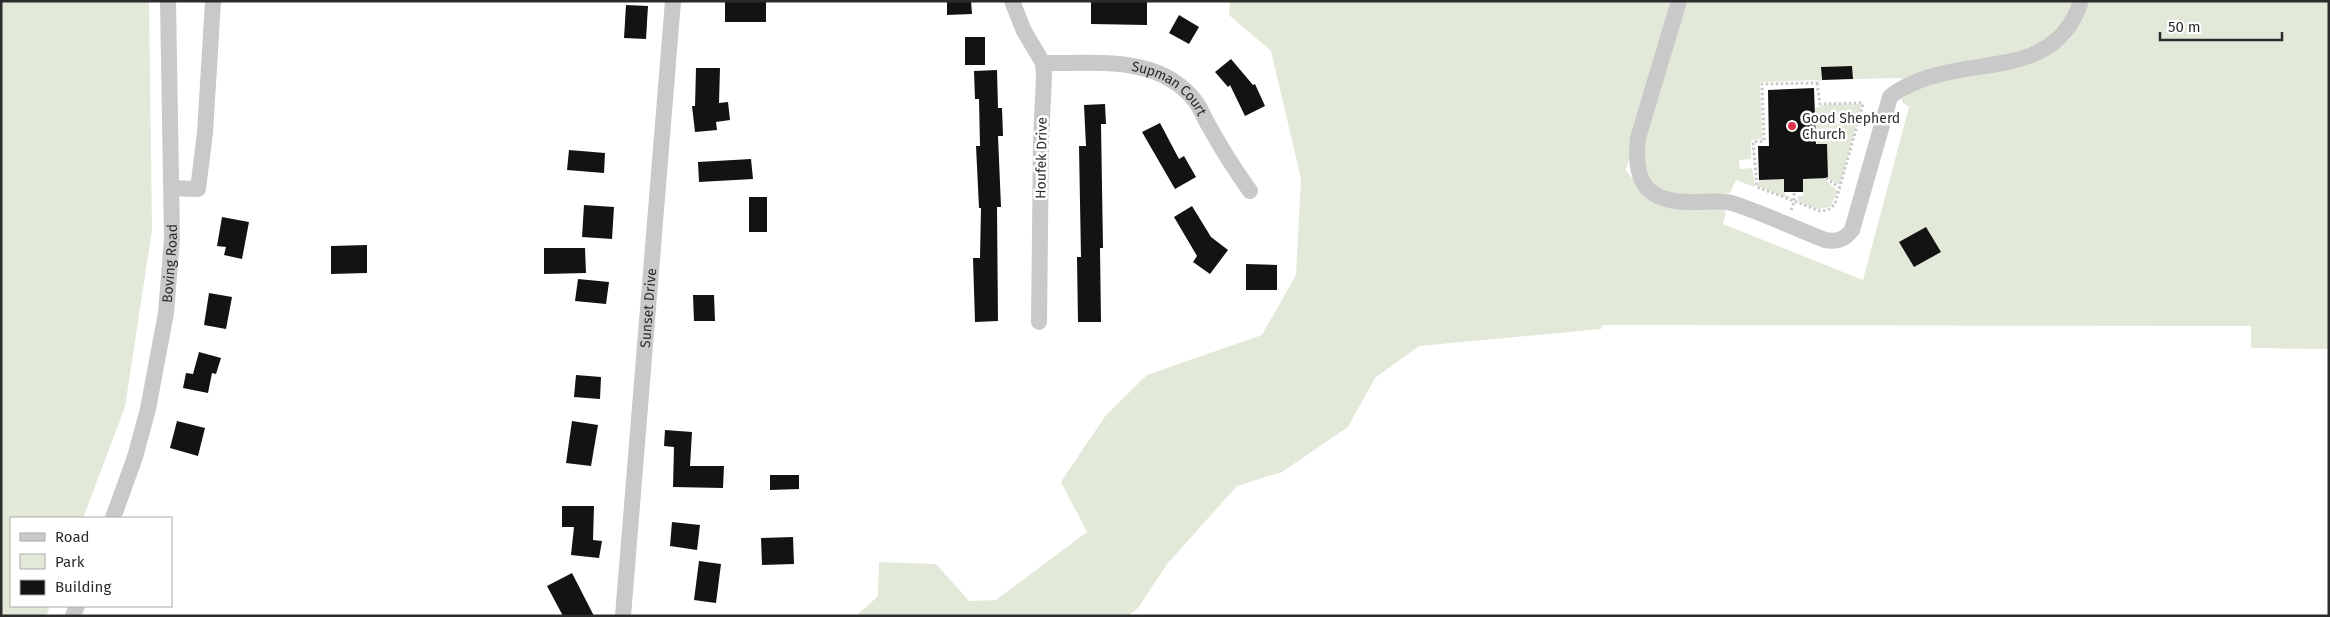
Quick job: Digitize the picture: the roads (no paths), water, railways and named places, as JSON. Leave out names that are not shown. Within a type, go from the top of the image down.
[{"type":"street","name":"Boving Road","points":[[113,517],[135,457],[158,361],[166,313],[172,239],[168,1]]},
{"type":"street","points":[[172,188],[198,189],[205,132],[213,1]]},
{"type":"street","name":"Sunset Drive","points":[[623,616],[673,1]]},
{"type":"street","points":[[1012,1],[1024,31],[1043,63]]},
{"type":"street","points":[[1679,1],[1638,138],[1636,161],[1643,184],[1654,195],[1671,200],[1730,202],[1825,240],[1836,242],[1845,238],[1852,230],[1890,97],[1929,77],[2013,62],[2036,55],[2056,41],[2070,25],[2081,1]]},
{"type":"street","name":"Supman Court","points":[[1043,63],[1126,64],[1145,68],[1171,78],[1197,103],[1232,166],[1250,191]]},
{"type":"street","name":"Houfek Drive","points":[[1040,322],[1043,63]]},
{"type":"place","name":"Good Shepherd Church","points":[[1792,126]]}]
